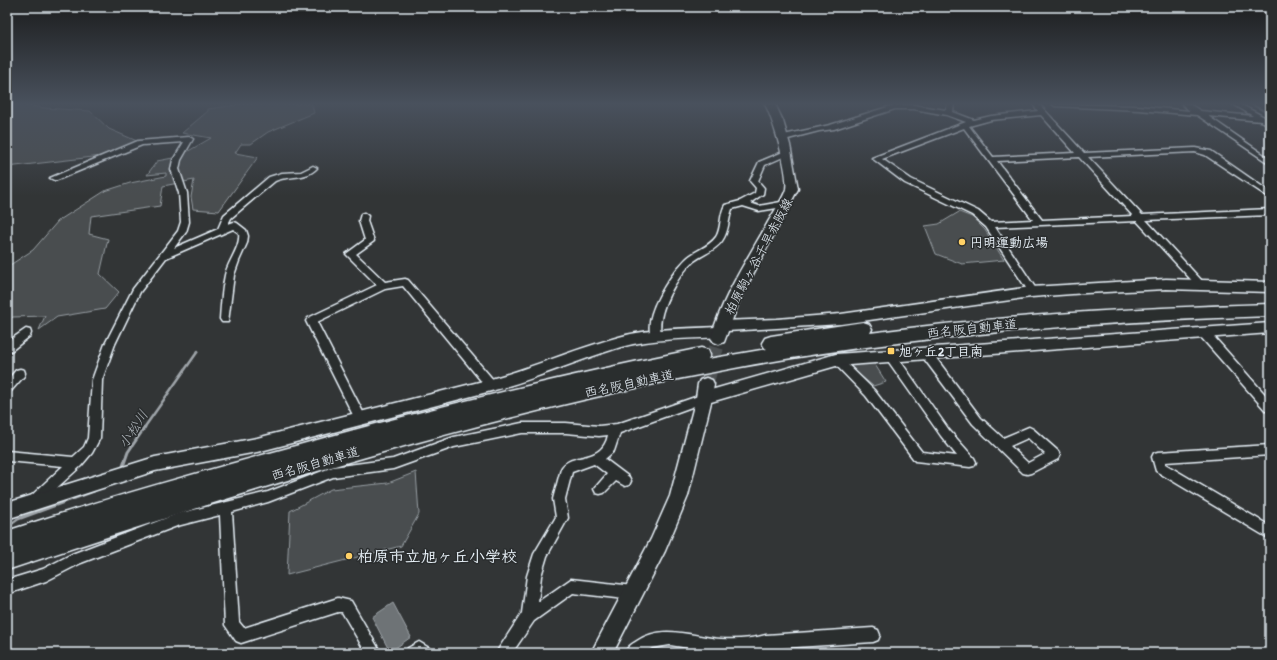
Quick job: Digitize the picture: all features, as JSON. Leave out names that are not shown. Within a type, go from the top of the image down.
[{"type":"highway","name":"西名阪自動車道","points":[[9,550],[157,495],[447,412],[559,384],[691,357],[836,332],[1012,312],[1083,306],[1270,299]]},
{"type":"highway","name":"西名阪自動車道","points":[[9,550],[408,437],[567,397],[690,370],[795,351],[959,329],[1029,322],[1184,312],[1270,310]]},
{"type":"main road","name":"柏原駒ヶ谷千早赤阪線","points":[[721,332],[733,299],[786,204],[792,189],[792,177],[781,135]]},
{"type":"main road","points":[[602,653],[658,545],[679,496],[705,391]]},
{"type":"street","points":[[782,138],[794,137],[798,135]]},
{"type":"street","points":[[938,135],[876,158],[908,181],[975,213],[989,225],[1033,292]]},
{"type":"street","points":[[976,135],[991,159],[1040,223]]},
{"type":"street","points":[[1063,135],[1200,284]]},
{"type":"street","points":[[1230,135],[1270,162]]},
{"type":"street","points":[[34,501],[77,462],[88,450],[94,438],[97,380],[110,344],[136,291],[182,232],[185,222],[183,193],[175,169],[177,160],[189,139],[140,143],[54,178]]},
{"type":"street","points":[[991,159],[1194,150],[1208,153],[1270,196]]},
{"type":"street","points":[[656,335],[654,326],[668,288],[690,260],[713,246],[722,235],[728,207],[743,203],[759,194],[761,190],[754,181],[762,164],[786,154]]},
{"type":"street","points":[[221,231],[227,217],[272,180],[280,175],[307,173],[313,168]]},
{"type":"street","points":[[743,203],[756,208],[786,204]]},
{"type":"street","points":[[989,225],[1270,212]]},
{"type":"street","points":[[364,216],[362,221],[370,241],[350,254],[383,286]]},
{"type":"street","points":[[162,257],[234,225],[243,232],[244,237],[230,274],[225,319]]},
{"type":"street","points":[[360,418],[311,320],[383,286],[405,282],[491,385]]},
{"type":"street","points":[[7,511],[34,501],[155,464],[257,445],[491,385],[524,376],[620,342],[656,335],[721,332],[777,324],[841,320],[1033,292],[1134,285],[1200,284],[1270,287]]},
{"type":"street","points":[[7,587],[46,574],[77,558],[177,520],[268,497],[332,472],[393,464],[454,442],[485,434],[522,428],[615,429],[705,391],[836,360],[1270,328]]},
{"type":"street","points":[[7,348],[21,333]]},
{"type":"street","points":[[1204,333],[1270,408]]},
{"type":"street","points":[[926,353],[977,421],[1002,444]]},
{"type":"street","points":[[836,360],[870,393],[919,457],[970,462],[945,433],[890,355]]},
{"type":"street","points":[[7,388],[20,373]]},
{"type":"street","points":[[529,616],[534,576],[541,554],[562,518],[559,499],[567,469],[574,464],[595,458],[610,448],[615,429]]},
{"type":"street","points":[[1270,450],[1158,457],[1160,467],[1270,532]]},
{"type":"street","points":[[7,456],[77,462]]},
{"type":"street","points":[[595,458],[620,477],[600,489]]},
{"type":"street","points":[[226,508],[232,625],[241,636],[338,605],[346,606],[374,653]]},
{"type":"street","points":[[503,653],[529,616],[572,586],[633,593]]},
{"type":"street","points":[[632,653],[649,641],[670,638],[720,650],[766,642],[873,635]]},
{"type":"street","points":[[413,653],[420,649],[424,653]]},
{"type":"shaded area","points":[[7,135],[123,135],[137,141],[102,156],[7,167]]},
{"type":"shaded area","points":[[192,135],[264,135],[251,144],[241,144],[235,153],[258,157],[219,211],[193,209],[191,197],[194,180],[163,186],[160,206],[91,216],[89,234],[108,239],[100,274],[119,292],[105,309],[57,317],[39,330],[45,316],[13,317],[7,320],[7,267],[33,250],[58,221],[105,191],[130,183],[166,176],[166,173],[147,175],[157,161],[178,157],[211,138]]},
{"type":"shaded area","name":"円明運動広場","points":[[959,212],[972,217],[985,230],[1004,260],[962,264],[936,254],[925,226],[939,224]]},
{"type":"shaded area","points":[[872,360],[886,382],[873,386],[850,367],[850,362]]},
{"type":"shaded area","points":[[416,472],[419,514],[401,546],[287,575],[290,511],[331,489],[388,483]]},
{"type":"shaded area","points":[[393,603],[411,637],[390,652],[372,617]]},
{"type":"waterway","name":"小松川","points":[[144,428],[198,351]]},
{"type":"waterway","name":"小松川","points":[[122,469],[128,452],[145,427]]},
{"type":"waterway","name":"小松川","points":[[7,527],[18,519],[94,491]]},
{"type":"tunnel","points":[[706,384],[719,338]]},
{"type":"place","name":"円明運動広場","points":[[962,242]]},
{"type":"place","name":"旭ヶ丘2丁目南","points":[[891,351]]},
{"type":"place","name":"柏原市立旭ヶ丘小学校","points":[[349,556]]}]
